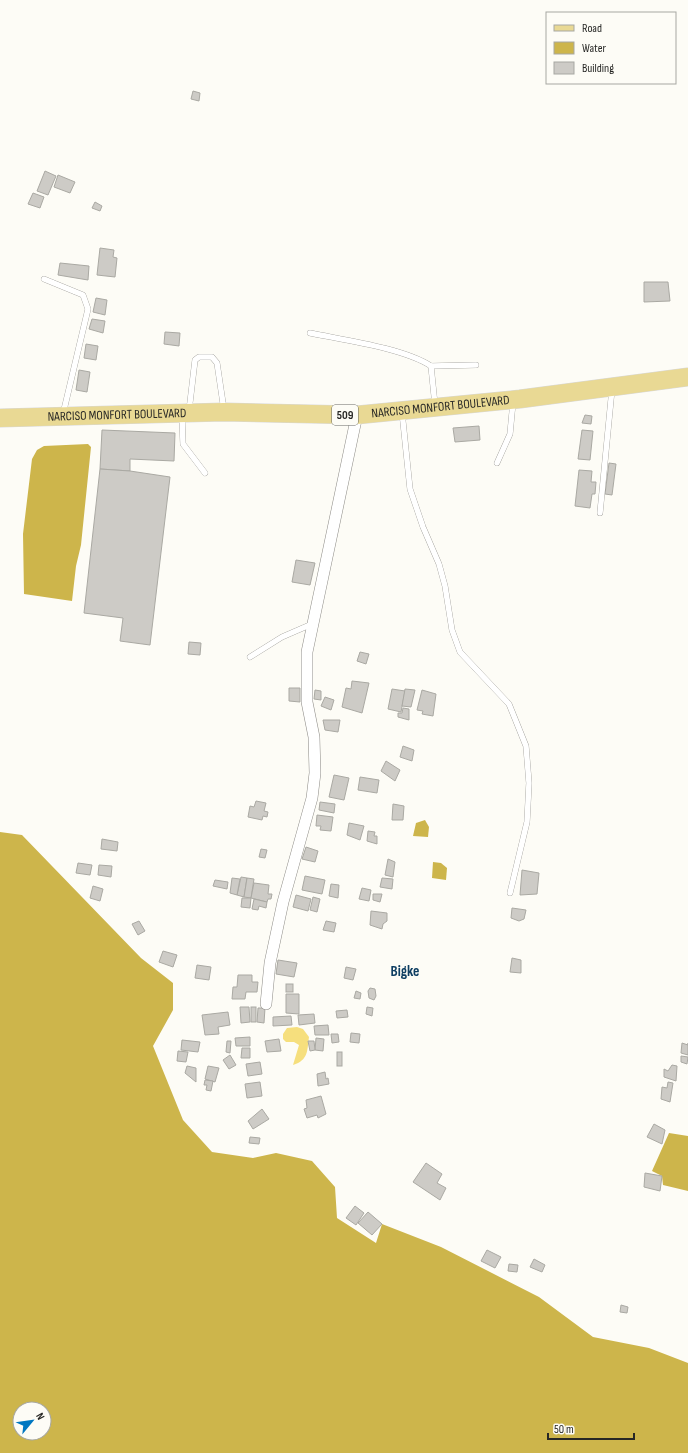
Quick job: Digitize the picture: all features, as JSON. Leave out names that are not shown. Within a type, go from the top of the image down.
[{"type":"main road","name":"NARCISO MONFORT BOULEVARD","points":[[0,418],[224,412],[357,415],[402,412],[435,407],[513,400],[688,377]]},
{"type":"street","points":[[266,1004],[270,963],[283,902],[312,798],[315,773],[314,737],[307,702],[307,652],[357,415]]},
{"type":"lane","points":[[44,279],[83,295],[88,309],[62,416]]},
{"type":"lane","points":[[310,333],[403,354],[422,360],[431,366],[476,365]]},
{"type":"lane","points":[[205,473],[183,444],[185,413],[195,360],[198,357],[212,357],[217,363],[224,412]]},
{"type":"lane","points":[[431,366],[435,407]]},
{"type":"lane","points":[[600,513],[612,387]]},
{"type":"lane","points":[[497,463],[510,434],[513,400]]},
{"type":"lane","points":[[402,412],[410,488],[423,527],[439,564],[445,586],[452,630],[460,652],[509,704],[526,746],[530,783],[527,822],[510,893]]},
{"type":"lane","points":[[250,657],[282,637],[313,624]]},
{"type":"shaded area","points":[[297,1027],[303,1029],[309,1037],[305,1057],[293,1065],[299,1045],[294,1042],[286,1042],[283,1039],[283,1034],[287,1028]]},
{"type":"water","points":[[88,444],[91,447],[81,545],[76,566],[72,601],[24,594],[23,534],[32,459],[37,450],[44,446]]},
{"type":"water","points":[[425,820],[429,827],[428,837],[413,836],[416,823]]},
{"type":"water","points":[[0,832],[22,835],[141,958],[173,983],[173,1010],[153,1046],[183,1120],[212,1152],[253,1158],[276,1153],[312,1161],[335,1187],[337,1218],[376,1243],[382,1224],[441,1247],[539,1297],[593,1337],[649,1348],[688,1363],[688,1453],[0,1453]]},
{"type":"water","points":[[433,862],[441,863],[447,868],[446,880],[432,878]]},
{"type":"water","points":[[669,1133],[688,1136],[688,1191],[663,1185],[662,1176],[652,1171]]},
{"type":"building","points":[[193,91],[200,93],[199,101],[191,99]]},
{"type":"building","points":[[45,171],[56,176],[48,195],[37,191]]},
{"type":"building","points":[[58,175],[75,182],[70,193],[54,187]]},
{"type":"building","points":[[33,193],[44,197],[40,208],[28,204]]},
{"type":"building","points":[[95,202],[102,206],[100,211],[92,208]]},
{"type":"building","points":[[100,248],[114,250],[113,257],[117,258],[115,277],[97,275]]},
{"type":"building","points":[[60,263],[89,266],[88,280],[58,275]]},
{"type":"building","points":[[644,282],[668,282],[670,301],[644,302]]},
{"type":"building","points":[[96,298],[107,300],[105,315],[93,312]]},
{"type":"building","points":[[92,319],[105,321],[103,333],[89,329]]},
{"type":"building","points":[[165,332],[180,333],[179,346],[164,344]]},
{"type":"building","points":[[86,344],[98,346],[96,360],[84,358]]},
{"type":"building","points":[[79,370],[90,372],[87,392],[76,390]]},
{"type":"building","points":[[585,415],[592,416],[591,424],[582,423]]},
{"type":"building","points":[[479,426],[480,440],[455,442],[453,428]]},
{"type":"building","points":[[102,430],[175,433],[174,461],[130,459],[130,471],[100,469]]},
{"type":"building","points":[[582,430],[593,431],[590,460],[578,459]]},
{"type":"building","points":[[609,463],[616,464],[612,495],[605,494]]},
{"type":"building","points":[[100,469],[130,471],[170,477],[150,645],[120,641],[123,618],[84,613]]},
{"type":"building","points":[[579,470],[592,471],[591,482],[596,482],[595,494],[592,494],[590,508],[575,506]]},
{"type":"building","points":[[296,560],[315,563],[310,585],[292,582]]},
{"type":"building","points":[[189,642],[201,643],[200,655],[188,654]]},
{"type":"building","points":[[360,652],[369,654],[366,664],[357,661]]},
{"type":"building","points":[[352,681],[369,683],[362,713],[342,707],[346,688],[351,689]]},
{"type":"building","points":[[289,688],[300,688],[300,702],[289,701]]},
{"type":"building","points":[[392,689],[405,691],[401,712],[388,709]]},
{"type":"building","points":[[405,689],[415,690],[411,707],[402,706]]},
{"type":"building","points":[[315,690],[321,691],[321,700],[314,699]]},
{"type":"building","points":[[422,690],[436,694],[433,716],[422,714],[423,711],[417,710]]},
{"type":"building","points":[[325,697],[334,700],[331,710],[321,706]]},
{"type":"building","points":[[403,708],[409,709],[409,720],[398,717],[398,713],[402,713]]},
{"type":"building","points":[[323,720],[340,720],[338,732],[325,730]]},
{"type":"building","points":[[403,746],[414,750],[412,761],[400,757]]},
{"type":"building","points":[[386,761],[400,770],[395,781],[381,771]]},
{"type":"building","points":[[334,775],[349,778],[344,800],[329,797]]},
{"type":"building","points":[[360,777],[379,780],[377,793],[358,790]]},
{"type":"building","points":[[256,801],[266,803],[264,811],[268,812],[267,817],[263,816],[262,820],[248,817],[250,806],[254,807]]},
{"type":"building","points":[[320,802],[335,804],[334,813],[319,810]]},
{"type":"building","points":[[393,804],[404,806],[403,820],[392,820]]},
{"type":"building","points":[[317,815],[333,817],[331,831],[320,830],[321,826],[316,826]]},
{"type":"building","points":[[349,823],[364,826],[360,840],[347,835]]},
{"type":"building","points":[[368,831],[375,832],[374,836],[377,836],[377,844],[367,841]]},
{"type":"building","points":[[102,839],[118,842],[117,851],[101,849]]},
{"type":"building","points":[[306,847],[318,851],[315,862],[302,859]]},
{"type":"building","points":[[261,849],[267,850],[265,858],[259,857]]},
{"type":"building","points":[[388,859],[395,862],[393,877],[385,875]]},
{"type":"building","points":[[78,863],[92,865],[90,875],[76,873]]},
{"type":"building","points":[[99,865],[112,866],[111,877],[98,875]]},
{"type":"building","points":[[522,870],[539,873],[537,894],[520,895]]},
{"type":"building","points":[[305,876],[325,880],[322,894],[302,890]]},
{"type":"building","points":[[241,877],[247,878],[244,897],[237,895]]},
{"type":"building","points":[[232,878],[240,879],[237,895],[230,893]]},
{"type":"building","points":[[247,878],[254,879],[251,898],[244,897]]},
{"type":"building","points":[[382,878],[393,879],[392,889],[380,887]]},
{"type":"building","points":[[215,880],[228,882],[227,889],[213,886]]},
{"type":"building","points":[[254,883],[269,885],[268,894],[272,894],[271,899],[268,899],[267,902],[251,898]]},
{"type":"building","points":[[331,884],[339,885],[338,898],[329,896]]},
{"type":"building","points":[[93,886],[103,889],[100,901],[90,898]]},
{"type":"building","points":[[362,888],[371,890],[369,901],[359,899]]},
{"type":"building","points":[[373,894],[382,894],[380,902],[373,900]]},
{"type":"building","points":[[296,895],[311,899],[308,911],[293,907]]},
{"type":"building","points":[[313,897],[320,899],[317,912],[310,910]]},
{"type":"building","points":[[242,898],[251,898],[250,908],[241,907]]},
{"type":"building","points":[[254,899],[267,902],[266,908],[259,906],[258,910],[252,909]]},
{"type":"building","points":[[512,908],[526,910],[524,919],[519,921],[511,918]]},
{"type":"building","points":[[371,911],[387,913],[387,921],[383,924],[382,929],[370,925]]},
{"type":"building","points":[[139,921],[145,931],[138,935],[132,924]]},
{"type":"building","points":[[326,921],[336,923],[334,932],[323,930]]},
{"type":"building","points":[[163,951],[177,955],[173,967],[159,962]]},
{"type":"building","points":[[512,958],[521,960],[521,973],[510,972]]},
{"type":"building","points":[[278,960],[297,963],[294,977],[276,974]]},
{"type":"building","points":[[197,965],[211,967],[209,980],[195,978]]},
{"type":"building","points":[[346,967],[356,969],[353,980],[344,978]]},
{"type":"building","points":[[238,975],[252,975],[252,982],[258,982],[257,992],[246,992],[245,999],[232,999],[233,987],[237,987]]},
{"type":"building","points":[[286,984],[293,984],[293,992],[286,992]]},
{"type":"building","points":[[370,988],[375,989],[376,996],[374,1000],[369,998],[368,991]]},
{"type":"building","points":[[356,991],[361,993],[360,999],[354,998]]},
{"type":"building","points":[[286,994],[299,994],[299,1014],[286,1013]]},
{"type":"building","points":[[240,1007],[249,1007],[250,1022],[241,1023]]},
{"type":"building","points":[[251,1007],[256,1007],[256,1022],[251,1022]]},
{"type":"building","points":[[367,1007],[373,1008],[372,1016],[366,1014]]},
{"type":"building","points":[[258,1008],[265,1008],[264,1023],[257,1022]]},
{"type":"building","points":[[347,1010],[348,1017],[337,1018],[336,1011]]},
{"type":"building","points":[[228,1012],[230,1025],[218,1027],[219,1034],[205,1035],[202,1015]]},
{"type":"building","points":[[314,1014],[315,1023],[299,1025],[298,1015]]},
{"type":"building","points":[[291,1016],[292,1025],[273,1026],[273,1017]]},
{"type":"building","points":[[328,1025],[329,1035],[315,1035],[314,1026]]},
{"type":"building","points":[[351,1033],[360,1034],[359,1043],[350,1042]]},
{"type":"building","points":[[331,1034],[338,1034],[339,1042],[332,1043]]},
{"type":"building","points":[[250,1037],[250,1046],[236,1046],[235,1038]]},
{"type":"building","points":[[316,1038],[324,1039],[323,1051],[315,1050]]},
{"type":"building","points":[[279,1039],[281,1051],[267,1052],[265,1041]]},
{"type":"building","points":[[182,1040],[200,1042],[198,1052],[181,1050]]},
{"type":"building","points":[[227,1041],[231,1041],[230,1053],[226,1052]]},
{"type":"building","points":[[308,1041],[314,1041],[315,1050],[310,1051]]},
{"type":"building","points":[[682,1043],[688,1045],[688,1055],[681,1053]]},
{"type":"building","points":[[242,1048],[250,1048],[250,1058],[241,1058]]},
{"type":"building","points":[[178,1051],[188,1052],[186,1062],[177,1061]]},
{"type":"building","points":[[337,1052],[342,1052],[342,1066],[337,1066]]},
{"type":"building","points":[[230,1055],[236,1065],[229,1069],[223,1060]]},
{"type":"building","points":[[681,1056],[688,1057],[687,1064],[681,1062]]},
{"type":"building","points":[[260,1062],[262,1074],[248,1076],[246,1064]]},
{"type":"building","points":[[672,1065],[677,1066],[676,1081],[664,1077],[664,1069],[668,1071]]},
{"type":"building","points":[[187,1066],[196,1068],[196,1082],[185,1073]]},
{"type":"building","points":[[208,1066],[219,1068],[215,1082],[205,1079]]},
{"type":"building","points":[[325,1072],[326,1079],[328,1078],[329,1084],[318,1086],[317,1074]]},
{"type":"building","points":[[205,1080],[213,1081],[211,1091],[206,1090],[207,1085],[204,1085]]},
{"type":"building","points":[[260,1082],[262,1096],[247,1098],[245,1084]]},
{"type":"building","points":[[668,1082],[673,1083],[670,1102],[661,1099],[662,1087],[667,1088]]},
{"type":"building","points":[[321,1096],[326,1114],[318,1118],[317,1115],[307,1118],[304,1109],[307,1108],[306,1100]]},
{"type":"building","points":[[262,1109],[269,1119],[253,1129],[248,1121]]},
{"type":"building","points":[[654,1124],[665,1130],[662,1144],[647,1137]]},
{"type":"building","points":[[250,1137],[260,1138],[259,1144],[249,1143]]},
{"type":"building","points":[[426,1163],[442,1174],[437,1183],[446,1188],[440,1200],[413,1182]]},
{"type":"building","points":[[645,1173],[662,1176],[660,1191],[644,1187]]},
{"type":"building","points":[[355,1206],[364,1213],[356,1225],[346,1218]]},
{"type":"building","points":[[368,1212],[382,1224],[372,1235],[358,1223]]},
{"type":"building","points":[[487,1250],[501,1257],[495,1268],[481,1261]]},
{"type":"building","points":[[534,1259],[545,1265],[542,1272],[530,1267]]},
{"type":"building","points":[[509,1264],[518,1265],[517,1272],[508,1271]]},
{"type":"building","points":[[621,1305],[628,1307],[627,1313],[620,1312]]},
{"type":"district","name":"Bigke","points":[[405,971]]}]
